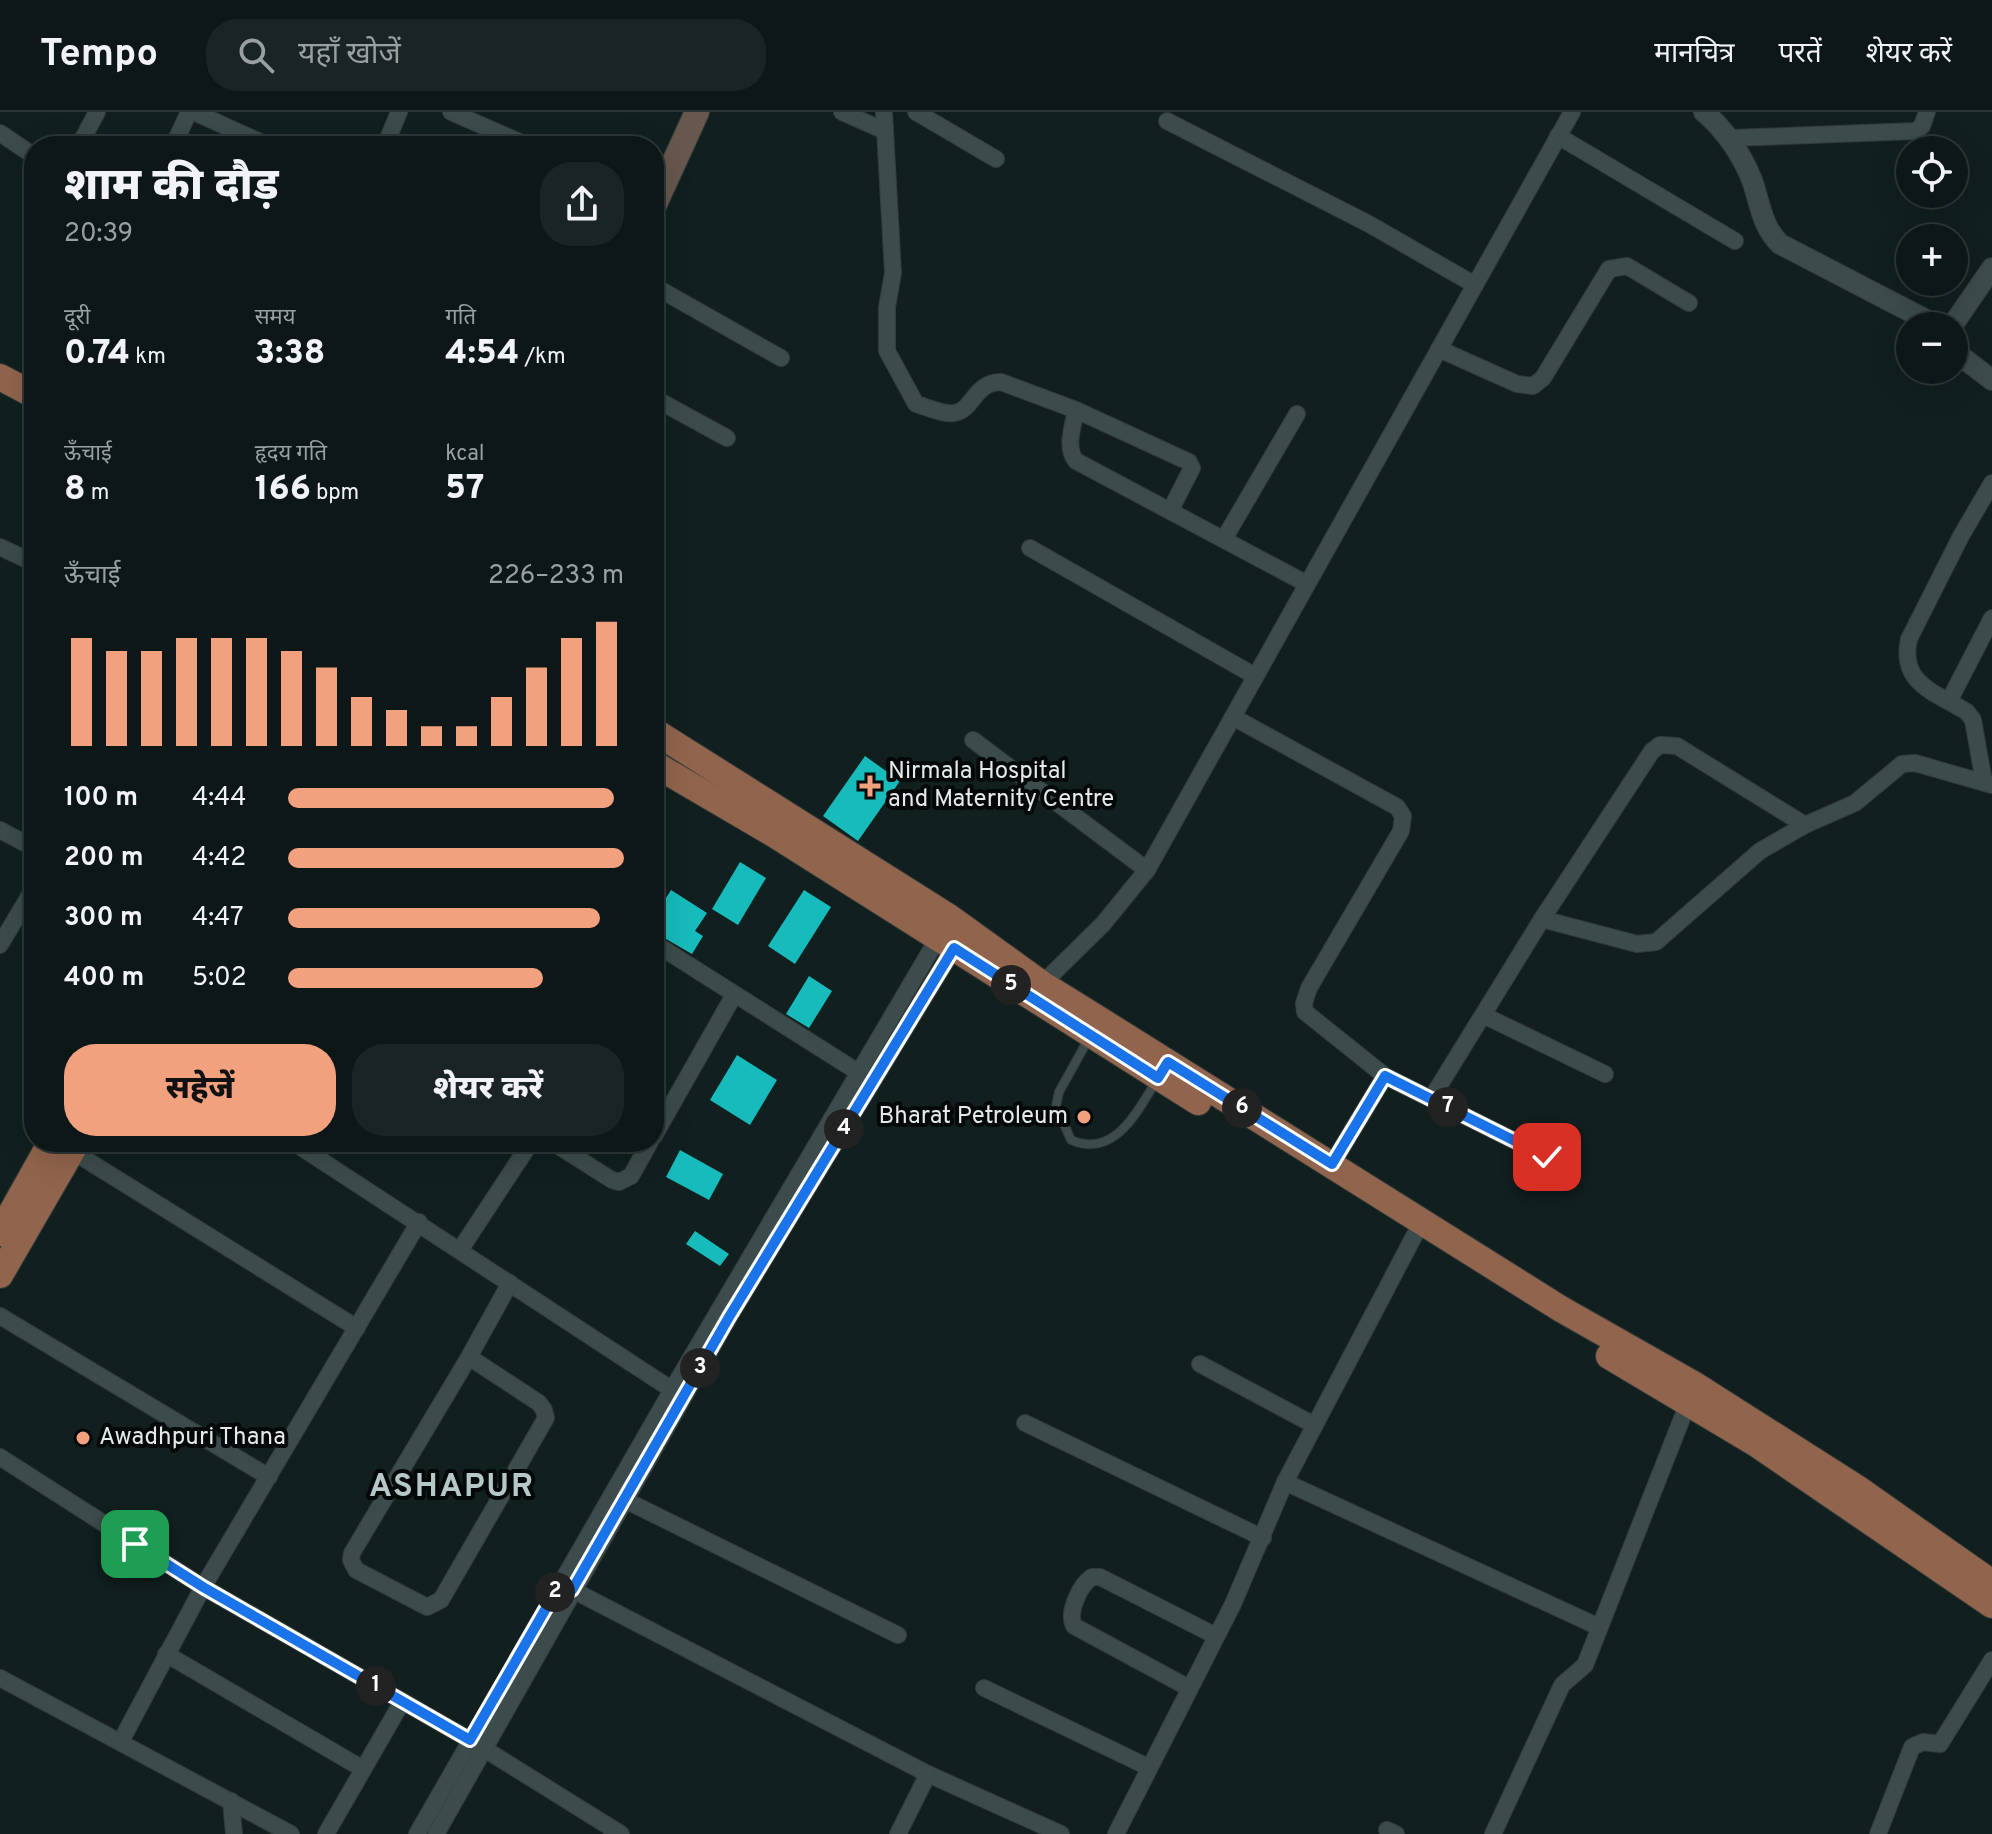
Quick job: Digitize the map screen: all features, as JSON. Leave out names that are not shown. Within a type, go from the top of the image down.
[{"type":"main road","points":[[664,184],[697,112]]},
{"type":"main road","points":[[0,377],[24,390]]},
{"type":"main road","points":[[664,737],[949,917],[1042,984],[1095,1028]]},
{"type":"main road","points":[[664,770],[772,833],[946,943],[1095,1028],[1418,1228],[1561,1309],[1692,1394],[1857,1488],[1992,1583]]},
{"type":"main road","points":[[1163,1070],[1332,1164],[1418,1228]]},
{"type":"main road","points":[[2,1225],[61,1152]]},
{"type":"main road","points":[[0,1275],[63,1152]]},
{"type":"main road","points":[[1692,1394],[1755,1443],[1992,1605]]},
{"type":"street","points":[[84,136],[97,112]]},
{"type":"street","points":[[179,136],[192,112],[246,136]]},
{"type":"street","points":[[389,136],[399,112]]},
{"type":"street","points":[[451,112],[506,136]]},
{"type":"street","points":[[842,112],[885,131]]},
{"type":"street","points":[[884,112],[893,273],[887,307],[887,351],[916,404],[953,414],[961,410],[983,386],[1001,382],[1076,410],[1189,462],[1192,468],[1189,476],[1170,511]]},
{"type":"street","points":[[916,112],[996,159]]},
{"type":"street","points":[[943,127],[952,112]]},
{"type":"street","points":[[1042,984],[1103,924],[1147,870],[1572,112]]},
{"type":"street","points":[[1704,112],[1731,138],[1751,178],[1769,233],[1780,244],[1911,312]]},
{"type":"street","points":[[1731,138],[1916,131],[1922,126],[1927,112]]},
{"type":"street","points":[[1167,121],[1369,224],[1475,285]]},
{"type":"street","points":[[0,133],[24,149]]},
{"type":"street","points":[[1558,136],[1735,241]]},
{"type":"street","points":[[1439,349],[1517,384],[1533,386],[1543,378],[1609,269],[1627,266],[1689,303]]},
{"type":"street","points":[[1962,312],[1992,268]]},
{"type":"street","points":[[664,292],[781,358]]},
{"type":"street","points":[[1968,362],[1992,380]]},
{"type":"street","points":[[664,403],[727,438]]},
{"type":"street","points":[[1076,410],[1070,447],[1072,458],[1307,584]]},
{"type":"street","points":[[1224,539],[1297,414]]},
{"type":"street","points":[[1542,919],[1637,944],[1656,942],[1760,851],[1805,825],[1855,803],[1902,764],[1915,763],[1988,783],[1973,720],[1967,712],[1916,681],[1909,670],[1906,654],[1909,639],[1961,536],[1992,483]]},
{"type":"street","points":[[0,547],[24,558]]},
{"type":"street","points":[[1030,548],[1255,676]]},
{"type":"street","points":[[1949,701],[1992,618]]},
{"type":"street","points":[[1233,717],[1397,807],[1403,816],[1401,831],[1309,988],[1304,1003],[1305,1012],[1385,1076],[1547,1157]]},
{"type":"street","points":[[973,740],[1147,870]]},
{"type":"street","points":[[1431,1099],[1542,919],[1652,751],[1660,745],[1677,746],[1805,825]]},
{"type":"street","points":[[0,830],[24,843]]},
{"type":"street","points":[[0,945],[24,905]]},
{"type":"street","points":[[417,1834],[476,1744],[678,1394],[946,943]]},
{"type":"street","points":[[664,950],[866,1077]]},
{"type":"street","points":[[664,1118],[734,995]]},
{"type":"street","points":[[1483,1015],[1605,1074]]},
{"type":"street","points":[[1332,1164],[1385,1076]]},
{"type":"street","points":[[78,1152],[357,1328]]},
{"type":"street","points":[[309,1152],[678,1394]]},
{"type":"street","points":[[460,1250],[524,1152]]},
{"type":"street","points":[[568,1152],[619,1182],[631,1176],[644,1152]]},
{"type":"street","points":[[121,1741],[203,1587],[419,1222]]},
{"type":"street","points":[[1116,1834],[1216,1636],[1263,1538],[1285,1482],[1418,1228]]},
{"type":"street","points":[[469,1357],[539,1403],[546,1418],[441,1600],[427,1607],[356,1570],[351,1560],[352,1553],[510,1283]]},
{"type":"street","points":[[0,1316],[269,1477]]},
{"type":"street","points":[[1200,1364],[1314,1425]]},
{"type":"street","points":[[566,1587],[625,1500],[678,1394]]},
{"type":"street","points":[[1493,1834],[1562,1685],[1585,1665],[1692,1394]]},
{"type":"street","points":[[1025,1423],[1263,1538]]},
{"type":"street","points":[[0,1457],[203,1587],[476,1744],[621,1834]]},
{"type":"street","points":[[1285,1482],[1599,1627]]},
{"type":"street","points":[[625,1500],[898,1635]]},
{"type":"street","points":[[1189,1688],[1074,1626],[1071,1613],[1087,1580],[1100,1577],[1216,1636]]},
{"type":"street","points":[[566,1587],[928,1774],[1061,1834]]},
{"type":"street","points":[[166,1654],[363,1769]]},
{"type":"street","points":[[1880,1833],[1912,1747],[1923,1742],[1940,1744],[1992,1660]]},
{"type":"street","points":[[0,1678],[291,1834]]},
{"type":"street","points":[[984,1688],[1148,1767]]},
{"type":"street","points":[[326,1834],[402,1702]]},
{"type":"street","points":[[436,1834],[476,1744]]},
{"type":"street","points":[[898,1834],[928,1774]]},
{"type":"street","points":[[231,1801],[234,1834]]},
{"type":"lane","points":[[1095,1028],[1059,1092],[1056,1106],[1071,1140],[1085,1146],[1104,1143],[1128,1126],[1163,1070]]},
{"type":"building","points":[[865,756],[900,781],[858,841],[823,816]]},
{"type":"building","points":[[740,862],[766,878],[738,925],[712,909]]},
{"type":"building","points":[[671,890],[707,913],[695,931],[703,936],[692,954],[664,938],[664,901]]},
{"type":"building","points":[[804,890],[831,907],[795,964],[768,946]]},
{"type":"building","points":[[809,976],[832,991],[809,1028],[786,1014]]},
{"type":"building","points":[[737,1055],[777,1080],[750,1125],[710,1100]]},
{"type":"building","points":[[680,1150],[723,1174],[709,1200],[666,1177]]},
{"type":"building","points":[[695,1231],[729,1254],[720,1266],[686,1244]]},
{"type":"place","name":"Nirmala Hospital and Maternity Centre","points":[[870,786]]},
{"type":"place","name":"Bharat Petroleum","points":[[1084,1117]]},
{"type":"place","name":"Awadhpuri Thana","points":[[83,1438]]},
{"type":"district","name":"ASHAPUR","points":[[452,1488]]},
{"type":"route","points":[[135,1544],[203,1587],[470,1740],[560,1584],[572,1590],[729,1317],[954,948],[1158,1078],[1168,1062],[1332,1164],[1385,1076],[1547,1157]]}]
